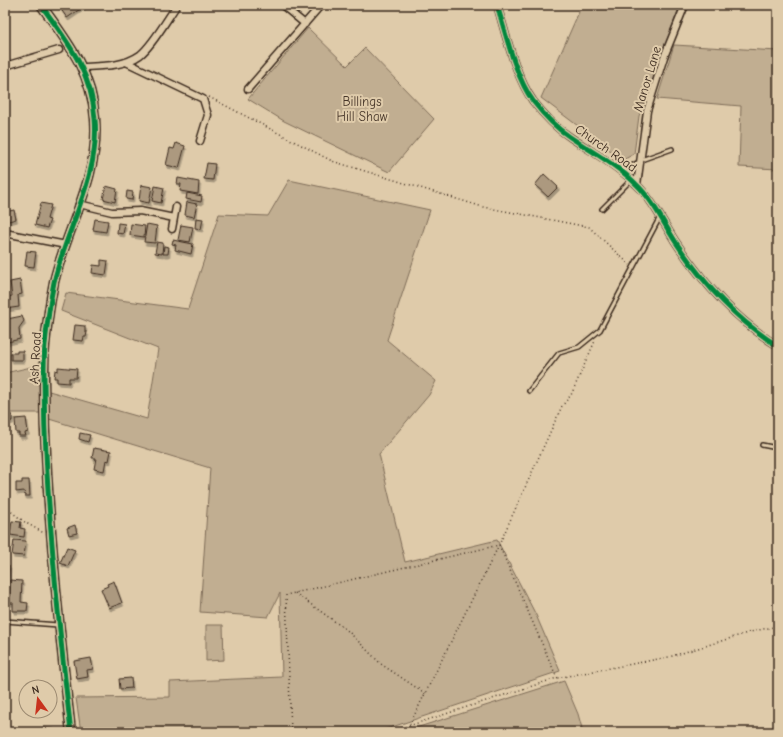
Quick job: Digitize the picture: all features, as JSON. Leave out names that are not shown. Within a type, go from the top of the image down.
[{"type":"street","name":"Ash Road","points":[[41,5],[70,46],[82,67],[90,91],[95,117],[96,142],[92,169],[54,282],[45,346],[44,419],[51,537],[58,625],[71,732]]},
{"type":"street","points":[[82,67],[106,66],[126,62],[140,55],[149,46],[177,5]]},
{"type":"street","points":[[282,5],[305,24]]},
{"type":"street","points":[[248,90],[321,5]]},
{"type":"street","name":"Church Road","points":[[497,5],[519,75],[532,100],[568,136],[619,169],[637,184],[692,266],[732,311],[765,338],[778,346]]},
{"type":"street","name":"Manor Lane","points":[[637,184],[647,111],[664,57],[685,5]]},
{"type":"street","points":[[5,66],[58,50]]},
{"type":"street","points":[[126,62],[203,99],[208,114],[200,141]]},
{"type":"street","points":[[619,169],[633,168],[640,161]]},
{"type":"street","points":[[79,204],[112,212],[140,211],[174,218]]},
{"type":"street","points":[[172,230],[176,207]]},
{"type":"street","points":[[5,233],[66,244]]},
{"type":"lane","points":[[640,161],[672,149]]},
{"type":"lane","points":[[602,209],[632,180]]},
{"type":"lane","points":[[529,391],[559,353],[579,347],[600,330],[660,217]]},
{"type":"lane","points":[[762,445],[772,447],[778,445]]},
{"type":"lane","points":[[5,621],[58,625]]},
{"type":"path","points":[[205,95],[332,161],[482,207],[589,227],[633,268]]},
{"type":"path","points":[[411,732],[409,726],[499,545],[562,406],[571,395],[600,330]]},
{"type":"path","points":[[5,507],[26,523],[51,537]]},
{"type":"path","points":[[291,732],[286,595],[499,545]]},
{"type":"path","points":[[499,545],[557,678]]},
{"type":"path","points":[[295,593],[348,631],[381,664],[426,694]]},
{"type":"path","points":[[390,732],[557,678],[669,657],[754,631],[778,626]]},
{"type":"green space","points":[[582,5],[680,5],[639,116],[634,154],[623,160],[541,98]]},
{"type":"green space","name":"Billings Hill Shaw","points":[[308,28],[347,66],[365,48],[434,119],[389,172],[284,121],[248,99]]},
{"type":"green space","points":[[674,45],[778,51],[778,169],[739,167],[741,106],[657,99]]},
{"type":"green space","points":[[289,180],[430,210],[387,340],[436,381],[429,395],[379,454],[405,562],[497,540],[536,615],[560,671],[377,732],[81,732],[76,698],[170,697],[170,682],[282,677],[280,593],[268,617],[200,612],[210,468],[49,419],[49,391],[147,419],[158,349],[61,311],[66,293],[188,309],[219,214],[268,216]]},
{"type":"green space","points":[[40,365],[40,413],[5,413],[5,373]]},
{"type":"green space","points":[[206,625],[223,625],[224,660],[206,661]]},
{"type":"green space","points":[[564,681],[578,714],[583,732],[403,732]]},
{"type":"building","points":[[58,5],[86,5],[67,18]]},
{"type":"building","points":[[176,143],[185,146],[179,168],[166,165],[170,148],[174,149]]},
{"type":"building","points":[[207,163],[215,164],[213,180],[204,179]]},
{"type":"building","points":[[544,174],[558,187],[548,197],[535,185]]},
{"type":"building","points":[[178,178],[199,182],[198,194],[180,191],[181,184],[177,184]]},
{"type":"building","points":[[141,185],[152,187],[149,203],[139,201]]},
{"type":"building","points":[[106,186],[117,189],[115,202],[103,199]]},
{"type":"building","points":[[155,186],[164,188],[161,203],[152,201]]},
{"type":"building","points":[[127,191],[133,192],[132,200],[126,199]]},
{"type":"building","points":[[187,193],[202,196],[201,202],[186,199]]},
{"type":"building","points":[[187,202],[197,204],[194,217],[185,215]]},
{"type":"building","points":[[41,203],[51,205],[47,219],[50,220],[47,228],[35,225]]},
{"type":"building","points":[[14,210],[16,219],[5,222],[5,212]]},
{"type":"building","points":[[196,218],[203,219],[201,229],[195,228]]},
{"type":"building","points":[[95,219],[108,221],[106,232],[93,230]]},
{"type":"building","points":[[118,223],[125,224],[123,234],[117,233]]},
{"type":"building","points":[[131,224],[145,226],[144,237],[130,235]]},
{"type":"building","points":[[147,224],[157,226],[155,243],[144,242]]},
{"type":"building","points":[[181,225],[193,227],[190,242],[178,240]]},
{"type":"building","points":[[173,240],[193,244],[191,254],[175,250],[176,245],[172,244]]},
{"type":"building","points":[[157,242],[163,243],[162,254],[155,253]]},
{"type":"building","points":[[164,246],[169,247],[168,254],[163,254]]},
{"type":"building","points":[[27,251],[36,252],[34,267],[25,266]]},
{"type":"building","points":[[101,260],[108,261],[106,275],[92,273],[93,265],[101,266]]},
{"type":"building","points":[[20,280],[22,294],[18,295],[19,307],[5,309],[5,297],[12,296],[10,282]]},
{"type":"building","points":[[22,316],[24,321],[19,328],[20,339],[8,342],[5,331],[9,329],[7,319]]},
{"type":"building","points":[[75,325],[85,326],[85,332],[87,332],[83,341],[73,340]]},
{"type":"building","points":[[17,351],[23,351],[23,360],[11,360],[11,353],[17,353]]},
{"type":"building","points":[[58,367],[77,369],[76,378],[69,378],[69,383],[57,382],[57,378],[54,378],[55,370],[58,371]]},
{"type":"building","points":[[5,415],[12,415],[12,421],[5,422]]},
{"type":"building","points":[[26,418],[28,432],[25,433],[26,436],[19,436],[19,433],[16,433],[15,419]]},
{"type":"building","points":[[80,433],[90,435],[88,442],[79,439]]},
{"type":"building","points":[[94,448],[111,451],[109,461],[106,460],[104,471],[94,469],[96,458],[92,458]]},
{"type":"building","points":[[22,480],[29,480],[30,496],[25,496],[24,491],[16,492],[16,483],[22,483]]},
{"type":"building","points":[[12,521],[21,522],[20,528],[25,529],[24,537],[10,535]]},
{"type":"building","points":[[75,525],[77,533],[69,535],[67,528]]},
{"type":"building","points":[[14,540],[26,541],[24,556],[12,555]]},
{"type":"building","points":[[67,547],[75,550],[68,566],[60,563]]},
{"type":"building","points":[[5,565],[9,566],[8,579],[5,578]]},
{"type":"building","points":[[10,580],[22,581],[21,602],[28,603],[27,611],[13,611],[13,603],[9,603]]},
{"type":"building","points":[[114,581],[122,603],[109,608],[101,589]]},
{"type":"building","points":[[91,658],[93,669],[87,670],[88,677],[77,679],[74,661]]},
{"type":"building","points":[[131,678],[132,688],[120,689],[119,679]]},
{"type":"building","points":[[42,728],[54,729],[53,732],[42,732]]},
{"type":"cycle path","points":[[41,5],[69,44],[77,58],[89,86],[95,119],[93,161],[88,181],[54,282],[44,358],[46,461],[49,506],[57,603],[71,732]]},
{"type":"cycle path","points":[[497,5],[521,80],[537,106],[550,120],[570,137],[629,177],[642,190],[685,256],[708,285],[734,312],[763,336],[778,346]]}]
